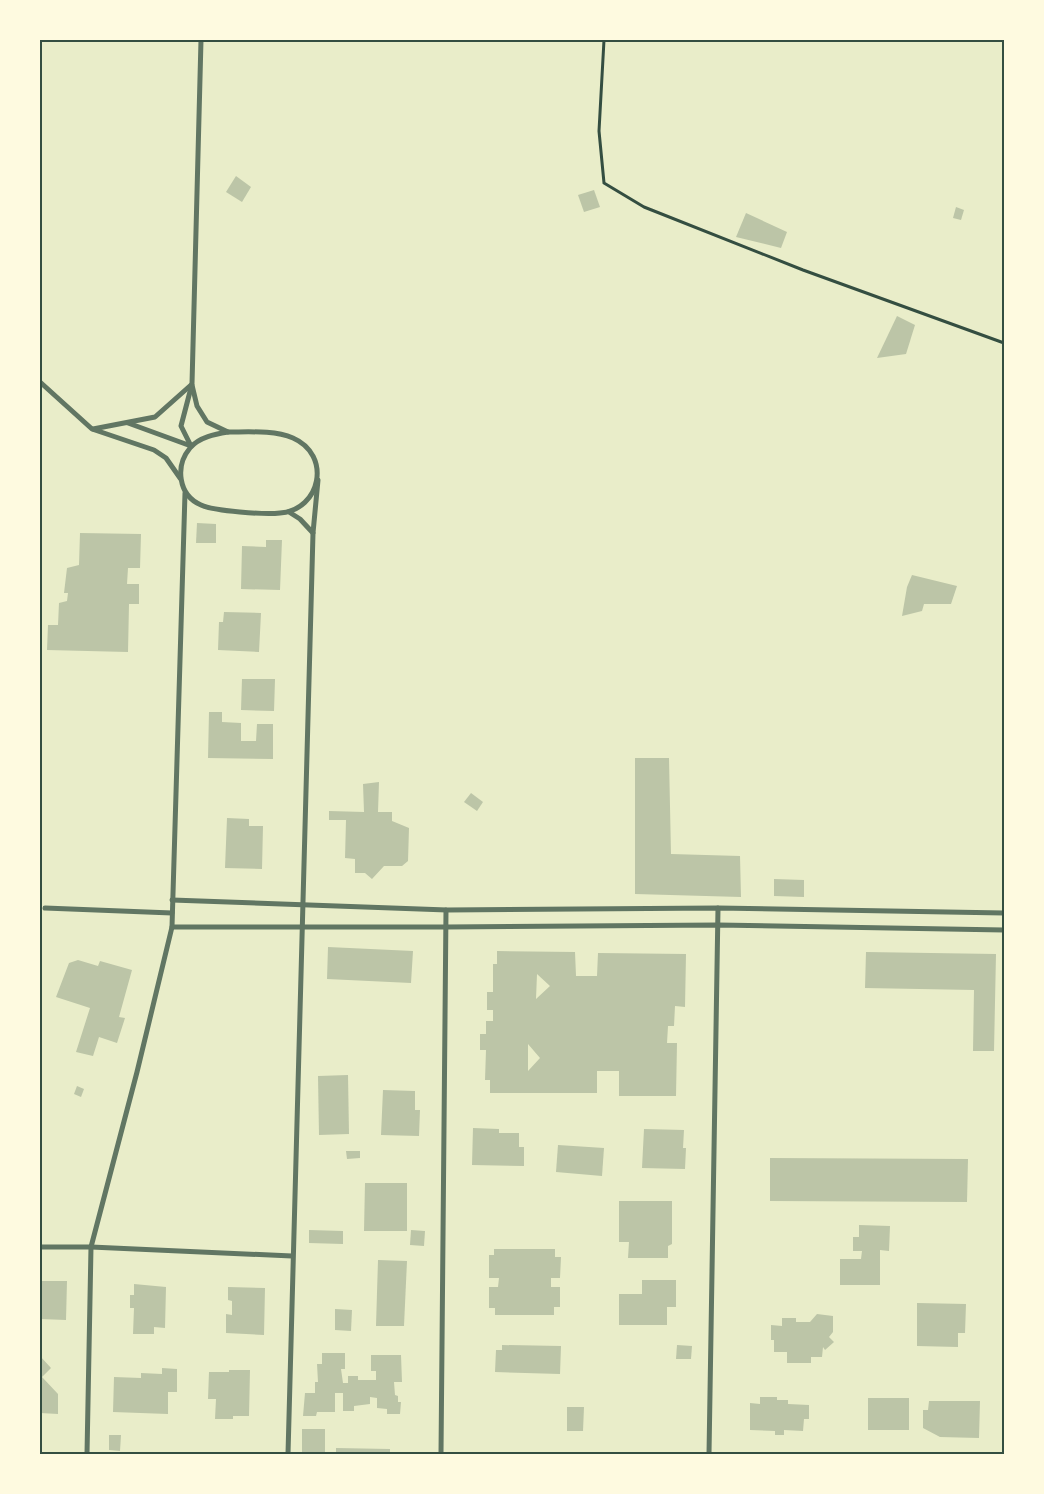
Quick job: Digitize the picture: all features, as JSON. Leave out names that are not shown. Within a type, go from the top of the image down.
[{"type":"street","points":[[191,446],[181,426],[192,384],[201,40]]},
{"type":"street","points":[[40,382],[92,430],[154,450],[166,458],[180,478],[184,493],[172,926],[137,1072],[91,1247],[87,1454]]},
{"type":"street","points":[[92,430],[155,417],[192,384]]},
{"type":"street","points":[[192,384],[197,406],[207,422],[228,432]]},
{"type":"street","points":[[127,422],[191,446]]},
{"type":"street","points":[[180,478],[183,461],[191,446],[209,436],[228,432],[274,434],[293,438],[309,449],[317,465],[318,480],[313,533],[302,905],[288,1454]]},
{"type":"street","points":[[184,493],[200,505],[216,510],[276,514],[289,512],[302,506],[311,495],[318,480]]},
{"type":"street","points":[[289,512],[313,533]]},
{"type":"street","points":[[172,900],[446,910],[718,908],[1004,913]]},
{"type":"street","points":[[45,908],[172,913]]},
{"type":"street","points":[[708,1454],[718,908]]},
{"type":"street","points":[[441,1454],[446,910]]},
{"type":"street","points":[[172,926],[446,927],[718,925],[1004,930]]},
{"type":"street","points":[[40,1247],[91,1247],[292,1256]]},
{"type":"path","points":[[604,40],[599,131],[604,183],[644,207],[803,270],[1004,343]]},
{"type":"building","points":[[236,176],[251,187],[242,202],[226,192]]},
{"type":"building","points":[[594,190],[600,207],[584,212],[578,195]]},
{"type":"building","points":[[956,207],[964,210],[961,220],[953,218]]},
{"type":"building","points":[[746,213],[787,232],[781,248],[736,237]]},
{"type":"building","points":[[897,316],[915,325],[906,354],[877,358]]},
{"type":"building","points":[[197,523],[216,524],[216,543],[196,543]]},
{"type":"building","points":[[80,533],[141,534],[140,568],[128,568],[127,584],[139,584],[139,604],[129,604],[128,652],[47,650],[48,625],[58,625],[59,603],[67,601],[68,593],[64,593],[67,568],[79,565]]},
{"type":"building","points":[[266,540],[282,540],[280,590],[241,589],[242,546],[266,547]]},
{"type":"building","points":[[912,575],[957,586],[951,604],[924,604],[922,611],[902,616],[907,587]]},
{"type":"building","points":[[224,612],[261,613],[259,652],[218,650],[219,622],[223,622]]},
{"type":"building","points":[[242,679],[275,679],[274,711],[241,710]]},
{"type":"building","points":[[209,712],[222,712],[222,722],[241,723],[241,741],[256,741],[257,724],[273,724],[273,759],[208,758]]},
{"type":"building","points":[[635,758],[669,758],[671,854],[740,856],[741,897],[635,894]]},
{"type":"building","points":[[379,782],[378,812],[392,812],[392,821],[409,828],[408,861],[402,866],[384,866],[372,879],[365,873],[355,873],[355,859],[345,858],[346,820],[329,820],[329,811],[364,812],[363,784]]},
{"type":"building","points":[[471,793],[483,802],[477,811],[464,802]]},
{"type":"building","points":[[227,818],[249,819],[249,826],[263,826],[262,869],[225,868]]},
{"type":"building","points":[[774,879],[804,880],[804,897],[774,896]]},
{"type":"building","points":[[328,947],[413,951],[411,983],[327,979]]},
{"type":"building","points":[[497,951],[575,952],[576,976],[597,976],[598,953],[686,954],[685,1007],[675,1006],[674,1026],[668,1026],[667,1043],[677,1043],[676,1096],[619,1096],[619,1071],[597,1071],[597,1093],[490,1093],[490,1080],[485,1080],[486,1050],[480,1050],[480,1034],[486,1034],[486,1021],[493,1021],[493,1010],[487,1010],[487,992],[493,992],[493,964],[497,964]],"holes":[[[537,974],[550,986],[536,999]],[[528,1044],[540,1058],[528,1071]]]},
{"type":"building","points":[[866,952],[996,954],[994,1051],[973,1051],[974,990],[865,988]]},
{"type":"building","points":[[78,960],[98,966],[100,961],[132,970],[119,1017],[125,1018],[117,1043],[99,1037],[93,1056],[76,1052],[90,1008],[56,997],[69,963]]},
{"type":"building","points":[[348,1075],[349,1134],[319,1135],[318,1076]]},
{"type":"building","points":[[77,1086],[84,1089],[81,1097],[74,1094]]},
{"type":"building","points":[[383,1090],[415,1091],[415,1110],[420,1110],[419,1136],[381,1135]]},
{"type":"building","points":[[473,1128],[499,1129],[499,1133],[519,1133],[519,1147],[524,1147],[524,1166],[472,1165]]},
{"type":"building","points":[[644,1129],[684,1130],[683,1148],[686,1148],[685,1169],[642,1168]]},
{"type":"building","points":[[558,1145],[604,1148],[602,1176],[556,1172]]},
{"type":"building","points":[[346,1151],[360,1151],[360,1158],[347,1159]]},
{"type":"building","points":[[770,1158],[968,1159],[967,1202],[770,1201]]},
{"type":"building","points":[[365,1183],[407,1183],[407,1231],[364,1231]]},
{"type":"building","points":[[619,1201],[672,1201],[672,1244],[668,1246],[668,1258],[628,1258],[629,1242],[619,1242]]},
{"type":"building","points":[[859,1225],[890,1226],[889,1251],[880,1250],[880,1285],[840,1285],[840,1259],[861,1259],[862,1251],[853,1251],[853,1237],[859,1237]]},
{"type":"building","points":[[309,1230],[343,1231],[343,1244],[309,1243]]},
{"type":"building","points":[[411,1230],[425,1231],[424,1246],[410,1245]]},
{"type":"building","points":[[494,1249],[555,1249],[555,1257],[561,1257],[560,1278],[551,1278],[551,1287],[560,1287],[560,1307],[554,1307],[554,1315],[495,1315],[495,1308],[489,1308],[489,1287],[498,1287],[499,1278],[489,1278],[489,1255],[494,1255]]},
{"type":"building","points":[[378,1260],[407,1261],[404,1326],[376,1326]]},
{"type":"building","points":[[642,1280],[676,1280],[676,1307],[667,1307],[667,1325],[619,1325],[619,1294],[642,1294]]},
{"type":"building","points":[[40,1281],[67,1281],[66,1320],[40,1319]]},
{"type":"building","points":[[134,1284],[166,1287],[165,1328],[154,1327],[154,1334],[133,1334],[134,1308],[130,1308],[130,1295],[134,1295]]},
{"type":"building","points":[[228,1287],[265,1288],[264,1335],[226,1333],[226,1314],[232,1315],[232,1301],[228,1300]]},
{"type":"building","points":[[917,1303],[966,1304],[965,1333],[958,1333],[958,1347],[917,1346]]},
{"type":"building","points":[[335,1309],[352,1310],[351,1331],[335,1330]]},
{"type":"building","points":[[817,1314],[833,1316],[833,1332],[829,1337],[834,1342],[825,1350],[823,1347],[822,1357],[811,1357],[811,1363],[787,1363],[787,1352],[774,1352],[774,1340],[771,1340],[771,1325],[782,1326],[782,1318],[796,1318],[796,1322],[810,1322]]},
{"type":"building","points":[[502,1345],[561,1346],[560,1374],[495,1372],[496,1350],[502,1350]]},
{"type":"building","points":[[677,1345],[692,1346],[691,1359],[676,1359]]},
{"type":"building","points":[[322,1353],[345,1353],[345,1369],[341,1369],[343,1383],[348,1383],[348,1376],[358,1376],[358,1380],[376,1380],[376,1371],[371,1371],[371,1355],[401,1355],[402,1382],[394,1382],[395,1395],[398,1396],[398,1402],[401,1402],[400,1414],[387,1414],[387,1409],[377,1408],[377,1398],[370,1397],[370,1404],[354,1406],[354,1411],[343,1411],[343,1393],[335,1393],[335,1412],[317,1412],[316,1416],[303,1416],[305,1393],[315,1393],[315,1382],[318,1382],[317,1364],[322,1364]]},
{"type":"building","points":[[40,1356],[51,1368],[42,1377],[58,1394],[58,1414],[40,1413]]},
{"type":"building","points":[[162,1368],[177,1369],[177,1392],[168,1392],[168,1414],[113,1412],[114,1377],[141,1378],[141,1373],[162,1374]]},
{"type":"building","points":[[229,1370],[250,1370],[249,1416],[233,1416],[233,1419],[215,1419],[216,1399],[208,1399],[209,1372],[229,1372]]},
{"type":"building","points":[[760,1397],[777,1397],[777,1400],[788,1400],[788,1404],[809,1405],[809,1419],[804,1419],[803,1431],[784,1430],[784,1435],[775,1435],[775,1431],[750,1430],[750,1403],[760,1404]]},
{"type":"building","points":[[868,1398],[909,1398],[909,1430],[868,1430]]},
{"type":"building","points":[[929,1401],[980,1401],[979,1438],[940,1437],[923,1428],[923,1410],[928,1410]]},
{"type":"building","points":[[567,1407],[584,1407],[583,1431],[567,1431]]},
{"type":"building","points":[[302,1429],[325,1429],[325,1452],[302,1452]]},
{"type":"building","points":[[109,1435],[121,1435],[120,1451],[109,1450]]},
{"type":"building","points":[[336,1448],[390,1449],[390,1454],[342,1452],[342,1454],[336,1454]]}]
